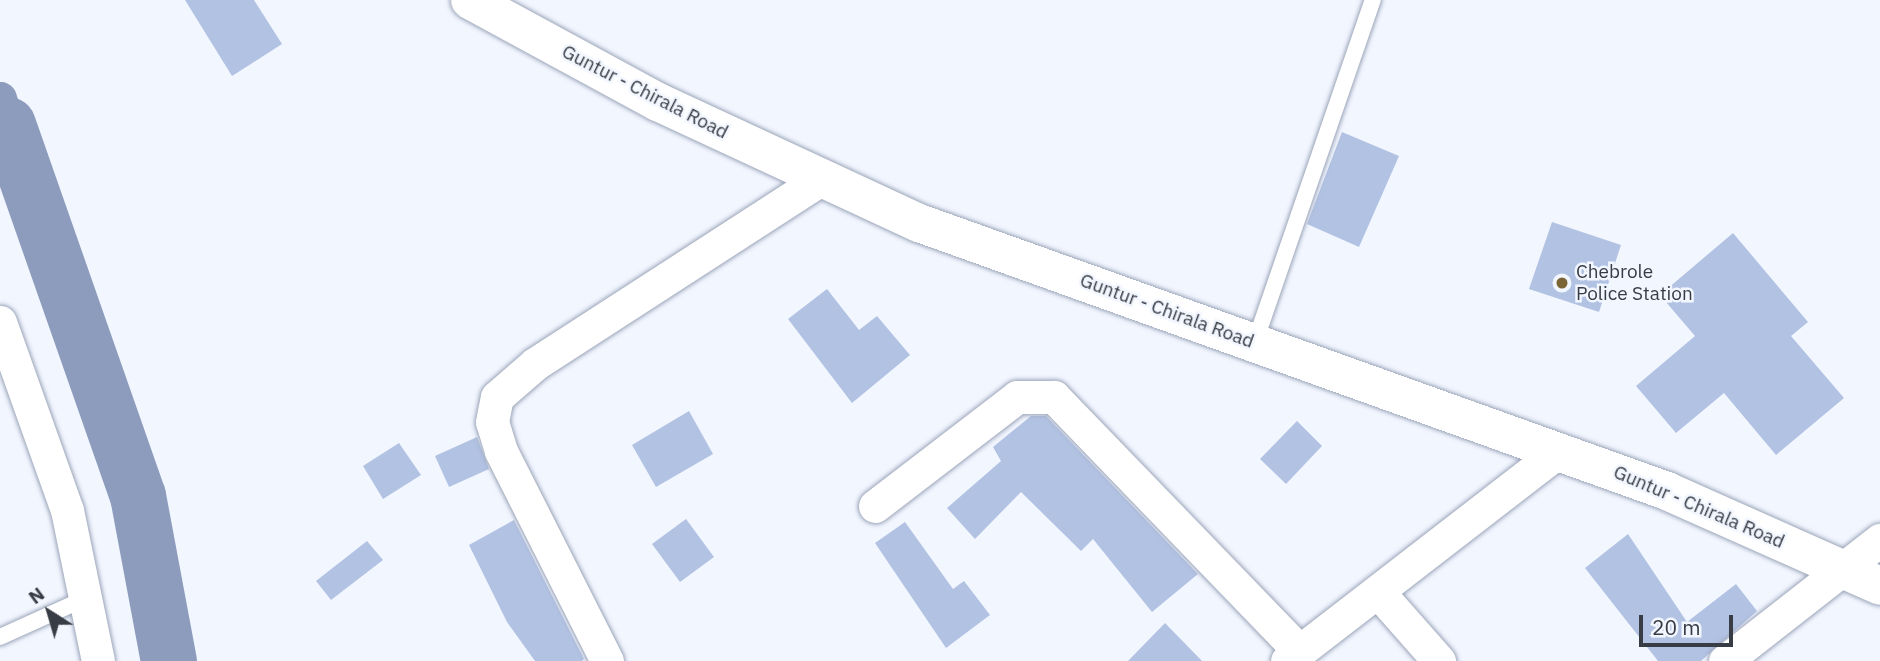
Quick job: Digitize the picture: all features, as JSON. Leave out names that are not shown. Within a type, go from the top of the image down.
[{"type":"main road","name":"Guntur - Chirala Road","points":[[473,1],[819,180],[919,223],[1559,450],[1880,586]]},
{"type":"street","points":[[607,661],[501,451],[492,422],[497,397],[535,363],[819,180]]},
{"type":"street","points":[[0,322],[66,510],[98,661]]},
{"type":"street","points":[[875,506],[1017,397],[1054,397],[1293,656],[1379,593],[1559,450]]},
{"type":"street","points":[[1739,657],[1840,567],[1880,540]]},
{"type":"street","points":[[1379,593],[1439,661]]},
{"type":"lane","points":[[1255,342],[1373,0]]},
{"type":"lane","points":[[0,637],[86,598]]},
{"type":"building","points":[[185,0],[254,0],[282,44],[232,76]]},
{"type":"building","points":[[1342,132],[1399,156],[1359,247],[1307,224]]},
{"type":"building","points":[[1552,222],[1621,245],[1599,312],[1529,289]]},
{"type":"building","points":[[1733,233],[1808,322],[1791,336],[1844,398],[1776,455],[1724,393],[1676,433],[1636,386],[1695,336],[1660,295]]},
{"type":"building","points":[[827,289],[859,330],[877,316],[910,355],[852,403],[788,319]]},
{"type":"building","points":[[689,411],[713,454],[656,487],[632,445]]},
{"type":"building","points":[[1031,416],[1046,416],[1198,574],[1152,612],[1093,539],[1081,551],[1021,492],[975,539],[947,508],[1001,461],[993,447]]},
{"type":"building","points":[[1297,421],[1322,446],[1286,484],[1260,459]]},
{"type":"building","points":[[477,437],[489,469],[449,487],[435,456]]},
{"type":"building","points":[[399,443],[421,475],[383,499],[363,466]]},
{"type":"building","points":[[686,519],[714,557],[680,582],[652,544]]},
{"type":"building","points":[[514,520],[584,659],[582,661],[535,661],[507,622],[469,545]]},
{"type":"building","points":[[905,522],[953,589],[964,581],[990,615],[946,648],[875,543]]},
{"type":"building","points":[[1628,534],[1687,622],[1736,584],[1757,611],[1701,661],[1658,661],[1585,568]]},
{"type":"building","points":[[367,541],[383,560],[331,600],[316,581]]},
{"type":"building","points":[[1165,623],[1202,661],[1128,661]]},
{"type":"waterway","points":[[0,98],[8,125]]},
{"type":"waterway","points":[[8,125],[138,496],[169,661]]},
{"type":"place","name":"Chebrole Police Station","points":[[1562,283]]}]
